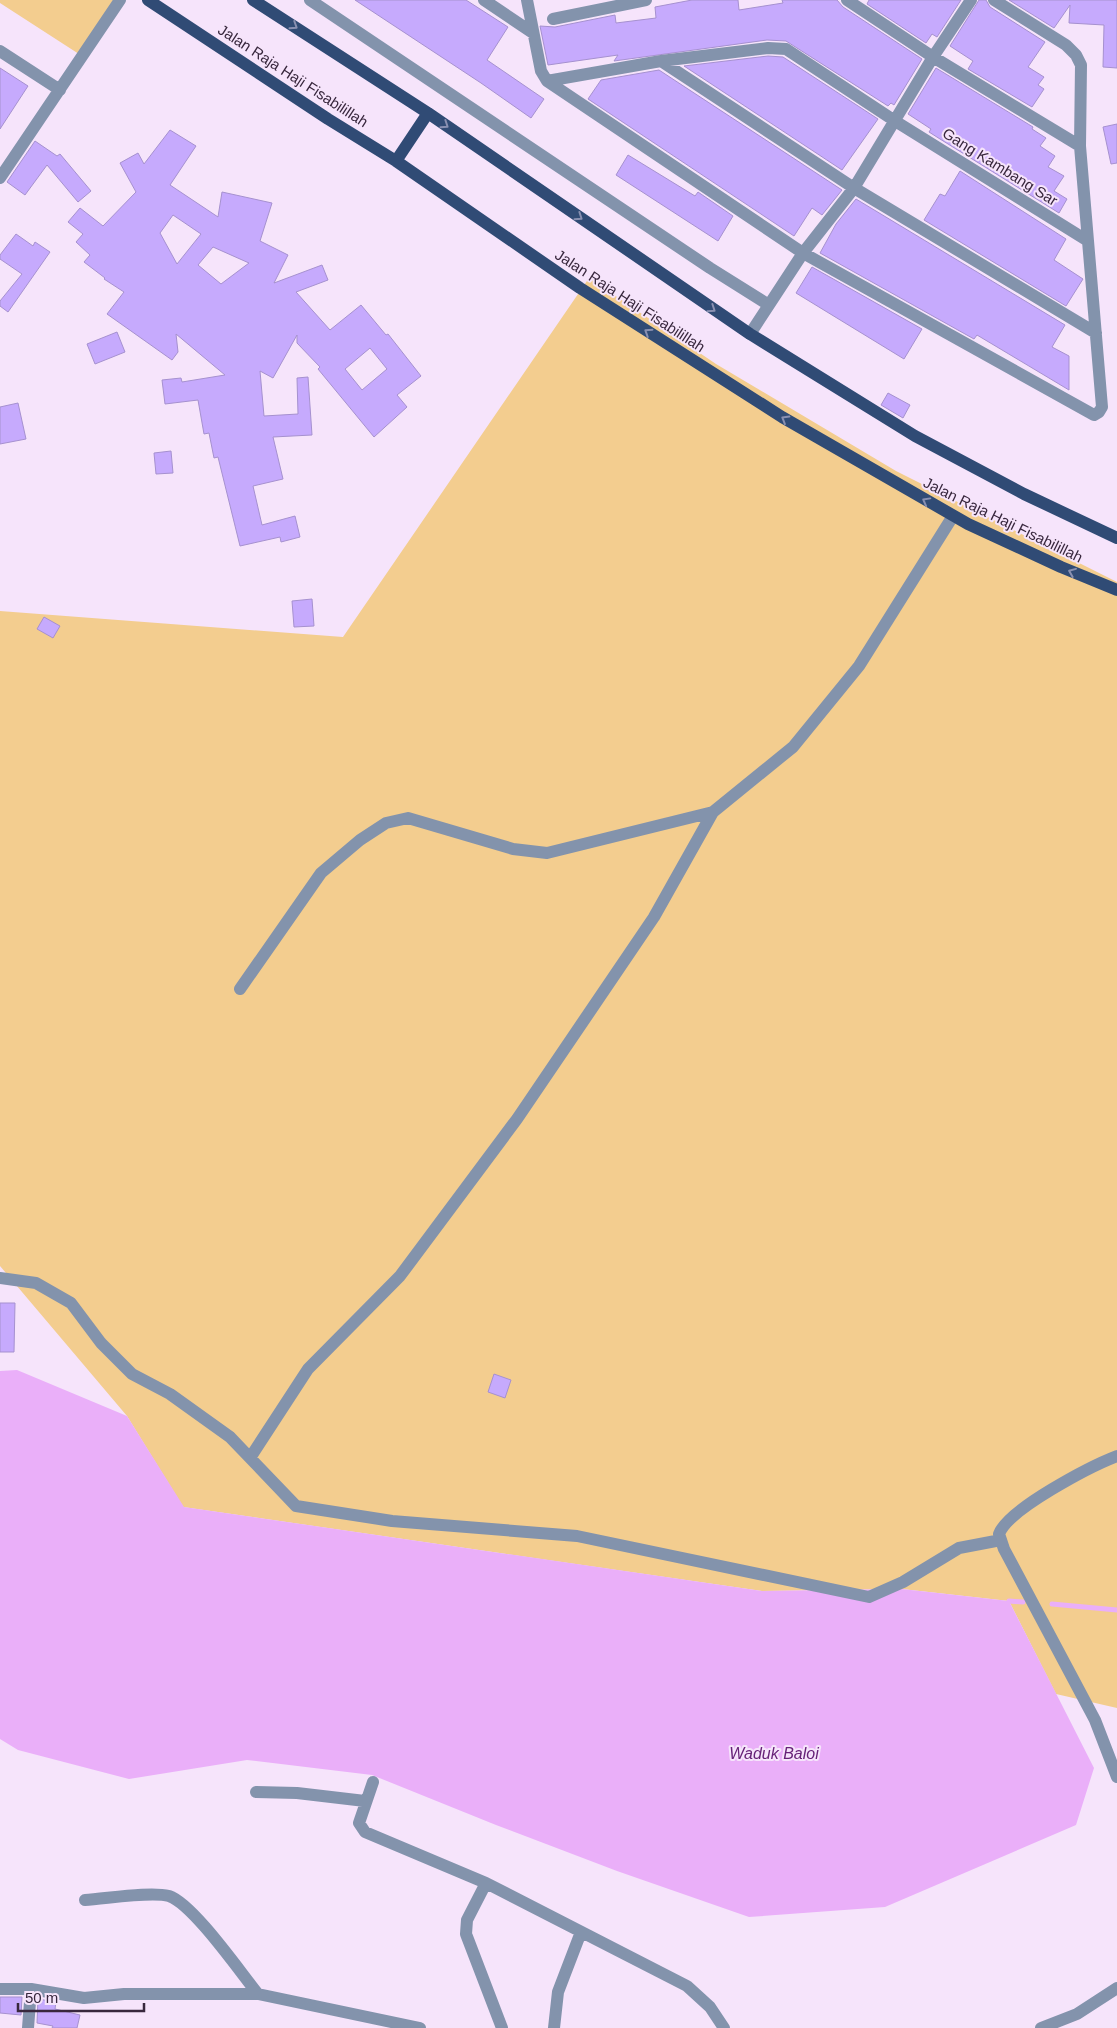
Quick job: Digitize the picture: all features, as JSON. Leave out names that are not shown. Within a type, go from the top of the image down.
[{"type":"main road","name":"Jalan Raja Haji Fisabilillah","points":[[148,0],[304,104],[396,161],[580,288],[706,370],[953,516],[1060,567],[1117,590]]},
{"type":"main road","points":[[253,0],[428,113],[750,334],[915,436],[1024,494],[1117,538]]},
{"type":"main road","points":[[396,161],[428,113]]},
{"type":"street","points":[[0,178],[120,0]]},
{"type":"street","points":[[310,0],[710,268],[770,305]]},
{"type":"street","points":[[484,0],[533,34]]},
{"type":"street","points":[[527,0],[541,71],[547,81],[803,253],[1094,415],[1099,412],[1102,406],[1080,146],[1079,60],[1066,45],[994,0]]},
{"type":"street","points":[[553,19],[619,2],[646,0]]},
{"type":"street","points":[[847,0],[933,57],[1080,146]]},
{"type":"street","points":[[750,334],[803,253],[854,188],[933,57],[971,0]]},
{"type":"street","name":"Gang Kambang Sar","points":[[547,81],[661,61],[768,48],[786,49],[895,122],[1088,241]]},
{"type":"street","points":[[0,51],[60,90]]},
{"type":"street","points":[[661,61],[854,188],[1096,333]]},
{"type":"street","points":[[250,1458],[308,1369],[400,1276],[517,1119],[654,917],[713,812],[793,746],[859,666],[953,516]]},
{"type":"street","points":[[240,989],[321,873],[360,840],[386,823],[408,818],[513,849],[548,853],[713,812]]},
{"type":"street","points":[[0,1278],[36,1283],[71,1303],[101,1343],[132,1374],[170,1394],[222,1432],[296,1506],[392,1521],[577,1536],[868,1596],[903,1582],[958,1548],[1001,1540]]},
{"type":"street","points":[[1117,1456],[1035,1499],[1001,1529],[1001,1540],[1095,1720],[1117,1777]]},
{"type":"street","points":[[373,1782],[359,1823],[366,1832],[486,1883],[687,1986],[710,2007],[724,2028]]},
{"type":"street","points":[[256,1792],[297,1793],[366,1801]]},
{"type":"street","points":[[486,1883],[467,1920],[466,1934],[502,2028]]},
{"type":"street","points":[[85,1900],[159,1895],[175,1899],[194,1916],[258,1994]]},
{"type":"street","points":[[554,2028],[558,1992],[581,1932]]},
{"type":"street","points":[[1041,2028],[1077,2014],[1117,1988]]},
{"type":"street","points":[[0,1989],[32,1989],[84,1998],[124,1994],[258,1994],[420,2028]]},
{"type":"street","points":[[28,2028],[32,1989]]},
{"type":"shaded area","points":[[0,0],[120,0],[82,56],[0,3]]},
{"type":"shaded area","points":[[589,278],[716,364],[896,471],[1117,582],[1117,1708],[1056,1694],[1009,1601],[902,1589],[762,1591],[183,1507],[127,1416],[0,1266],[0,611],[343,637]]},
{"type":"water","name":"Waduk Baloi","points":[[17,1370],[127,1416],[184,1507],[762,1591],[902,1589],[1009,1601],[1094,1768],[1076,1825],[885,1907],[749,1917],[617,1871],[372,1775],[247,1760],[129,1779],[18,1750],[0,1739],[0,1371]]},
{"type":"building","points":[[355,0],[466,0],[508,27],[487,60],[544,99],[531,118]]},
{"type":"building","points":[[692,0],[738,0],[739,10],[783,3],[782,0],[837,0],[843,7],[922,59],[894,105],[891,103],[888,106],[786,41],[767,40],[614,61],[618,55],[548,65],[540,26],[555,27],[615,15],[616,23],[656,18],[655,7]]},
{"type":"building","points":[[869,0],[961,0],[937,37],[932,34],[926,43],[867,4]]},
{"type":"building","points":[[979,0],[986,0],[990,7],[1045,42],[1028,67],[1044,77],[1038,85],[1044,89],[1032,107],[968,69],[973,61],[950,46]]},
{"type":"building","points":[[1009,0],[1117,0],[1117,68],[1103,67],[1104,25],[1069,23],[1070,5],[1054,28]]},
{"type":"building","points":[[768,56],[783,57],[878,119],[842,170],[684,66]]},
{"type":"building","points":[[0,68],[28,86],[0,129]]},
{"type":"building","points":[[936,68],[1033,127],[1032,129],[1046,138],[1040,146],[1055,156],[1048,167],[1064,176],[1054,191],[1067,199],[1059,213],[929,132],[931,129],[908,114]]},
{"type":"building","points":[[659,70],[842,190],[822,215],[812,208],[794,236],[588,99],[601,80]]},
{"type":"building","points":[[1117,124],[1117,163],[1111,164],[1103,127]]},
{"type":"building","points":[[170,130],[196,146],[170,185],[218,217],[222,192],[272,203],[260,241],[288,255],[274,283],[322,265],[328,280],[296,292],[330,330],[361,305],[386,335],[388,334],[421,376],[397,395],[407,407],[374,437],[318,369],[320,367],[297,343],[297,335],[273,378],[260,371],[264,416],[298,414],[297,378],[308,377],[312,435],[273,437],[283,479],[253,486],[262,525],[295,516],[300,537],[281,542],[280,537],[240,546],[218,457],[214,458],[209,433],[204,434],[198,400],[165,404],[162,380],[181,378],[182,382],[225,375],[176,334],[178,352],[172,360],[107,314],[124,292],[104,279],[84,262],[90,255],[76,242],[83,234],[68,222],[80,208],[103,226],[136,192],[120,163],[138,153],[144,164]],"holes":[[[173,215],[201,234],[177,264],[160,233]],[[213,247],[249,263],[221,284],[198,265]],[[370,348],[387,369],[362,390],[345,369]]]},
{"type":"building","points":[[35,141],[57,156],[60,154],[91,191],[78,202],[47,165],[25,195],[7,182]]},
{"type":"building","points":[[628,155],[695,196],[698,192],[733,216],[718,241],[616,175]]},
{"type":"building","points":[[960,171],[1066,239],[1054,260],[1083,279],[1066,306],[924,220],[940,194],[945,196]]},
{"type":"building","points":[[856,199],[1065,325],[1052,347],[1069,356],[1069,390],[977,335],[974,339],[820,253],[836,224]]},
{"type":"building","points":[[16,234],[33,246],[35,242],[50,252],[8,312],[0,306],[0,301],[22,274],[0,259],[0,255]]},
{"type":"building","points":[[812,267],[922,329],[904,359],[796,293]]},
{"type":"building","points":[[117,332],[125,352],[95,364],[87,344]]},
{"type":"building","points":[[888,393],[910,405],[903,418],[881,405]]},
{"type":"building","points":[[18,403],[26,439],[0,444],[0,407]]},
{"type":"building","points":[[171,451],[173,473],[156,474],[154,453]]},
{"type":"building","points":[[312,599],[314,626],[294,627],[292,601]]},
{"type":"building","points":[[44,617],[60,626],[53,638],[37,629]]},
{"type":"building","points":[[0,1303],[15,1303],[14,1352],[0,1352]]},
{"type":"building","points":[[494,1374],[511,1380],[505,1398],[488,1392]]},
{"type":"building","points":[[0,1997],[22,1997],[21,2015],[0,2013]]},
{"type":"building","points":[[38,1999],[56,2002],[55,2009],[80,2015],[77,2028],[52,2028],[53,2026],[37,2023]]},
{"type":"waterway","points":[[1009,1601],[1023,1602]]},
{"type":"waterway","points":[[1052,1604],[1117,1610]]}]
